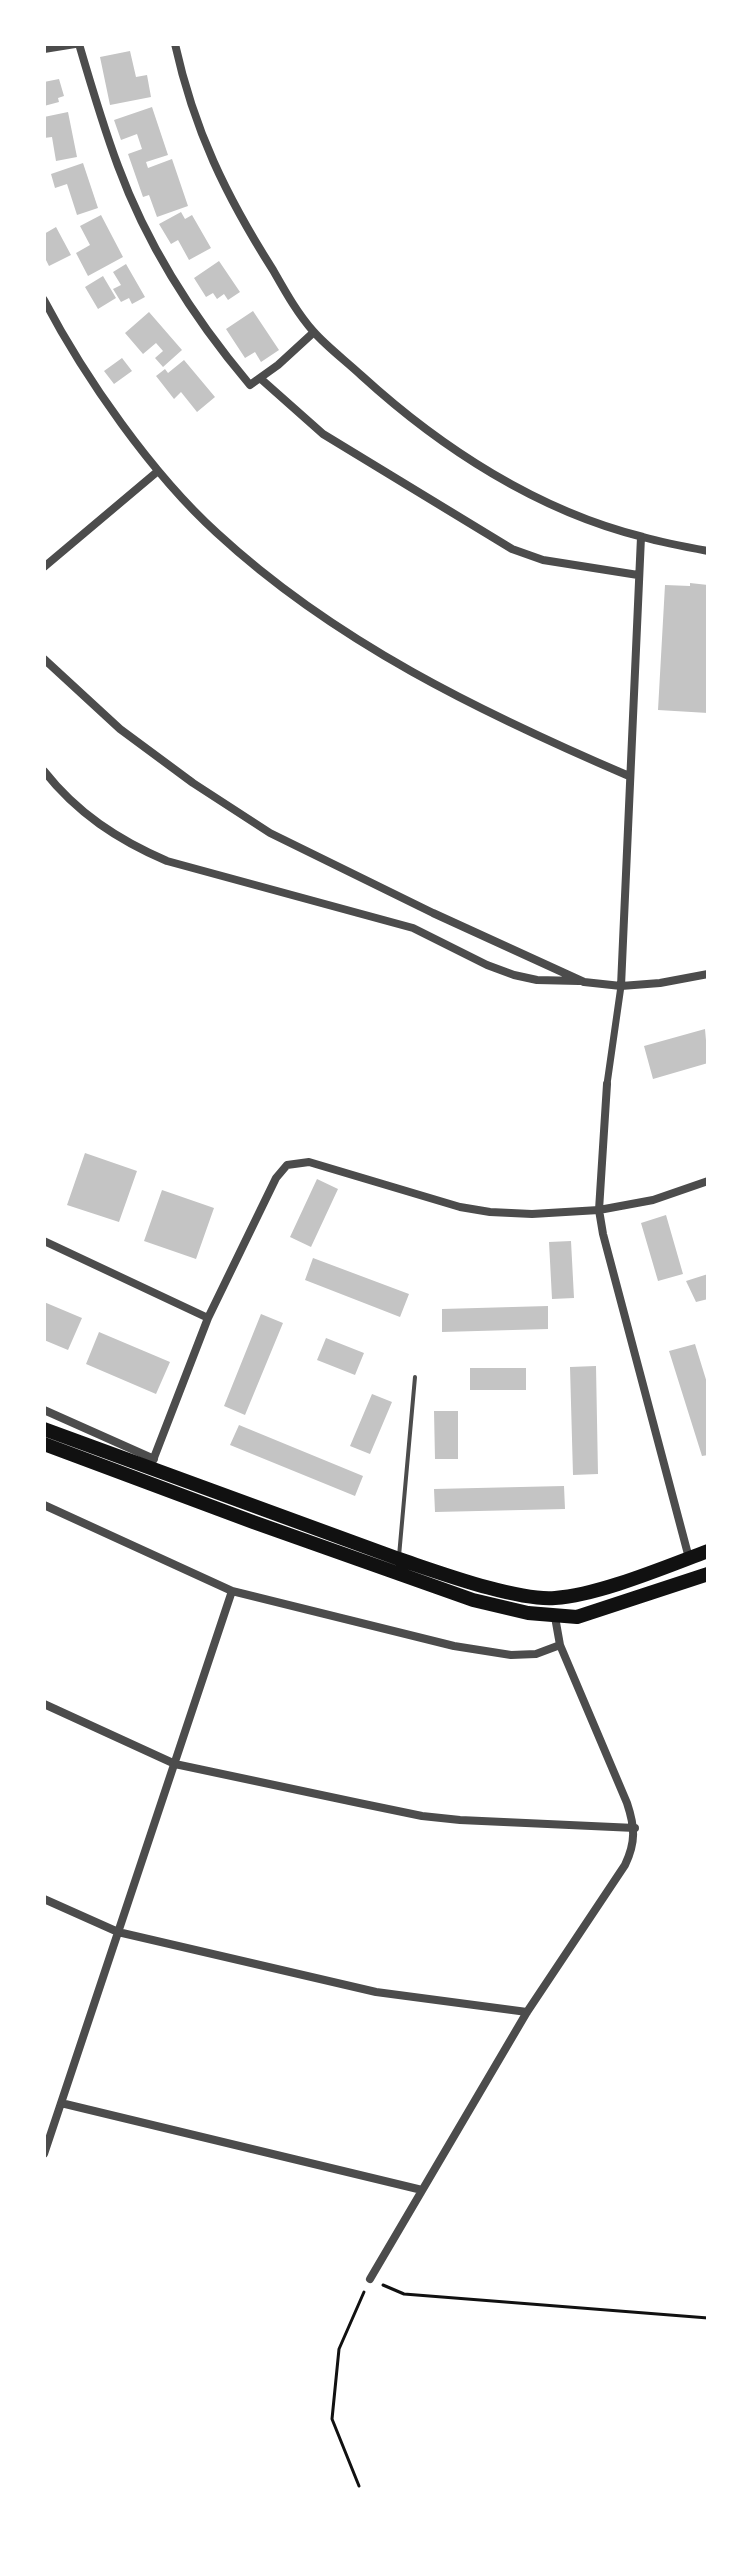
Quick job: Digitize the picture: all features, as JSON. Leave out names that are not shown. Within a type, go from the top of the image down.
[{"type":"main road","points":[[44,1429],[152,1464],[399,1559],[505,1591],[552,1599],[583,1594],[708,1551]]},
{"type":"main road","points":[[44,1444],[473,1600],[555,1617],[577,1617],[708,1574]]},
{"type":"street","points":[[44,49],[77,44],[118,169],[162,260],[227,358],[250,385],[314,332]]},
{"type":"street","points":[[175,44],[183,82],[222,184],[263,255],[314,332],[395,406],[459,453],[533,496],[641,537],[708,551]]},
{"type":"street","points":[[44,300],[94,383],[158,471],[216,532],[283,589],[359,642],[444,689],[629,776]]},
{"type":"street","points":[[261,379],[323,434],[512,549],[543,560],[638,575]]},
{"type":"street","points":[[44,567],[158,471]]},
{"type":"street","points":[[641,537],[621,986],[607,1084],[599,1210],[689,1558]]},
{"type":"street","points":[[44,659],[120,729],[193,783],[270,833],[584,982]]},
{"type":"street","points":[[44,771],[61,792],[97,824],[131,846],[167,861],[413,928],[514,975],[537,980],[621,986],[708,974]]},
{"type":"street","points":[[44,1410],[152,1464],[208,1318],[276,1178],[287,1165],[309,1162],[460,1207],[532,1214],[599,1210],[653,1200],[708,1181]]},
{"type":"street","points":[[44,1241],[208,1318]]},
{"type":"street","points":[[44,1505],[232,1591],[468,1648],[511,1655],[536,1654],[560,1645]]},
{"type":"street","points":[[44,2154],[232,1591]]},
{"type":"street","points":[[370,2279],[527,2012],[632,1850],[635,1828],[560,1645],[555,1617]]},
{"type":"street","points":[[44,1704],[175,1764],[422,1816],[635,1828]]},
{"type":"street","points":[[44,1899],[118,1932],[376,1992],[527,2012]]},
{"type":"street","points":[[61,2103],[422,2190]]},
{"type":"lane","points":[[399,1559],[415,1377]]},
{"type":"path","points":[[359,2486],[332,2419],[339,2349],[370,2279],[404,2294],[708,2318]]},
{"type":"building","points":[[130,51],[136,77],[147,75],[151,97],[110,105],[100,57]]},
{"type":"building","points":[[59,79],[64,96],[58,98],[59,102],[44,106],[44,82]]},
{"type":"building","points":[[152,107],[168,155],[146,162],[148,168],[172,159],[188,206],[157,217],[149,195],[143,197],[128,154],[142,149],[137,134],[121,140],[114,120]]},
{"type":"building","points":[[68,112],[77,157],[56,161],[52,137],[44,138],[44,117]]},
{"type":"building","points":[[83,163],[98,208],[77,215],[67,184],[55,188],[51,174]]},
{"type":"building","points":[[181,212],[185,219],[192,215],[211,248],[189,260],[178,240],[171,244],[159,224]]},
{"type":"building","points":[[101,215],[123,257],[88,276],[76,253],[90,245],[80,226]]},
{"type":"building","points":[[56,227],[71,255],[49,266],[44,256],[44,234]]},
{"type":"building","points":[[219,261],[240,292],[228,300],[224,294],[217,299],[213,293],[206,297],[194,278]]},
{"type":"building","points":[[126,264],[145,297],[132,304],[129,298],[121,302],[113,289],[121,285],[113,272]]},
{"type":"building","points":[[103,276],[116,298],[98,309],[85,287]]},
{"type":"building","points":[[253,311],[279,350],[261,362],[255,352],[245,358],[226,329]]},
{"type":"building","points":[[149,312],[182,350],[163,367],[155,358],[163,351],[156,343],[143,354],[125,333]]},
{"type":"building","points":[[122,358],[132,371],[114,384],[104,371]]},
{"type":"building","points":[[184,360],[215,397],[197,412],[181,392],[174,399],[156,376],[165,369],[168,373]]},
{"type":"building","points":[[690,583],[708,585],[708,713],[658,710],[665,585],[690,586]]},
{"type":"building","points":[[705,1029],[708,1063],[653,1079],[644,1046]]},
{"type":"building","points":[[85,1153],[137,1171],[119,1222],[67,1205]]},
{"type":"building","points":[[317,1179],[338,1189],[311,1247],[290,1237]]},
{"type":"building","points":[[162,1190],[214,1208],[196,1259],[144,1241]]},
{"type":"building","points":[[666,1215],[683,1274],[658,1281],[641,1223]]},
{"type":"building","points":[[571,1241],[574,1298],[552,1299],[549,1242]]},
{"type":"building","points":[[313,1258],[409,1294],[400,1317],[305,1280]]},
{"type":"building","points":[[708,1274],[708,1299],[696,1302],[686,1281]]},
{"type":"building","points":[[44,1302],[82,1318],[68,1350],[44,1340]]},
{"type":"building","points":[[548,1306],[548,1329],[442,1332],[442,1309]]},
{"type":"building","points":[[261,1314],[283,1323],[245,1415],[224,1406]]},
{"type":"building","points":[[99,1332],[170,1362],[156,1394],[86,1364]]},
{"type":"building","points":[[326,1338],[364,1353],[355,1375],[317,1360]]},
{"type":"building","points":[[695,1344],[708,1386],[708,1455],[702,1456],[669,1351]]},
{"type":"building","points":[[596,1366],[598,1474],[573,1475],[570,1367]]},
{"type":"building","points":[[470,1368],[526,1368],[526,1390],[470,1390]]},
{"type":"building","points":[[372,1394],[392,1402],[370,1454],[350,1446]]},
{"type":"building","points":[[434,1411],[458,1411],[458,1459],[435,1459]]},
{"type":"building","points":[[239,1425],[363,1476],[355,1496],[230,1445]]},
{"type":"building","points":[[564,1486],[565,1509],[435,1512],[434,1489]]}]
